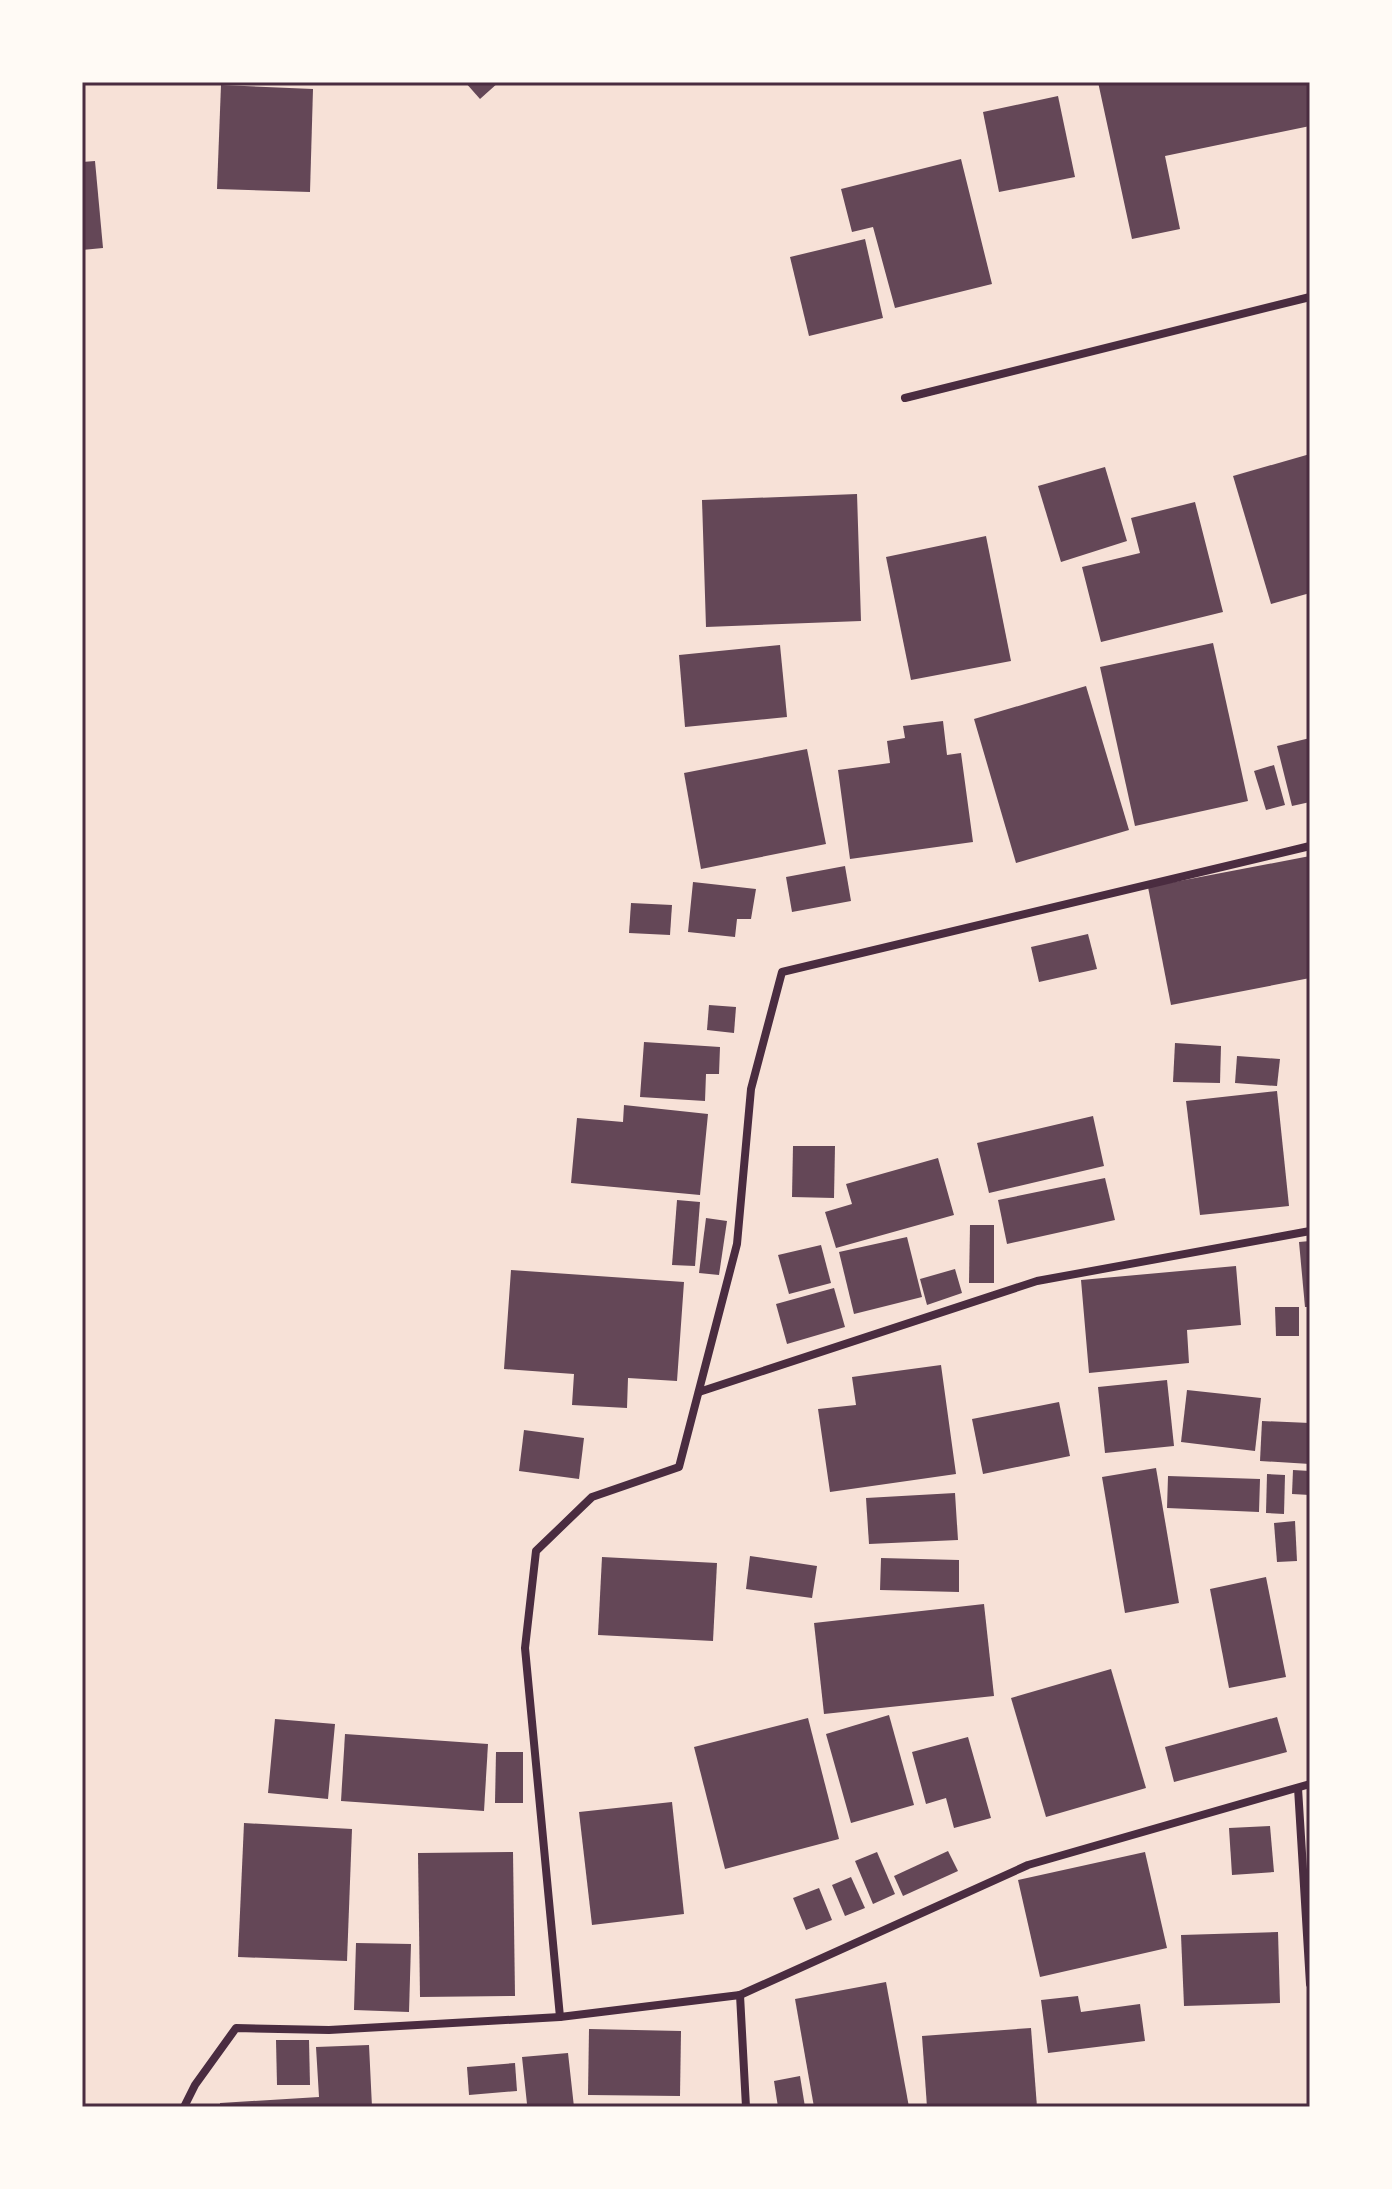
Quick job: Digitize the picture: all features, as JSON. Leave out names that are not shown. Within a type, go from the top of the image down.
[{"type":"street","points":[[905,398],[1310,297]]},
{"type":"street","points":[[560,2017],[525,1648],[536,1551],[592,1497],[679,1467],[737,1244],[751,1089],[782,972],[1310,846]]},
{"type":"street","points":[[699,1392],[1037,1281],[1310,1231]]},
{"type":"street","points":[[184,2107],[195,2085],[236,2028],[329,2030],[560,2017],[740,1995],[1028,1865],[1310,1784]]},
{"type":"street","points":[[1298,1788],[1310,1984]]},
{"type":"street","points":[[740,1995],[746,2107]]},
{"type":"building","points":[[465,82],[499,82],[480,99]]},
{"type":"building","points":[[1098,82],[1310,82],[1310,126],[1165,156],[1180,229],[1132,239]]},
{"type":"building","points":[[221,85],[313,89],[310,192],[217,189]]},
{"type":"building","points":[[1058,96],[1075,177],[999,192],[983,112]]},
{"type":"building","points":[[961,159],[992,284],[895,308],[873,227],[852,232],[841,189]]},
{"type":"building","points":[[95,161],[103,248],[82,250],[82,162]]},
{"type":"building","points":[[865,239],[883,318],[809,336],[790,257]]},
{"type":"building","points":[[1310,454],[1310,593],[1271,604],[1233,476]]},
{"type":"building","points":[[1105,467],[1127,541],[1061,562],[1038,486]]},
{"type":"building","points":[[857,494],[861,621],[706,627],[702,500]]},
{"type":"building","points":[[1195,502],[1223,612],[1101,642],[1082,567],[1140,553],[1131,518]]},
{"type":"building","points":[[986,536],[1011,661],[911,680],[886,557]]},
{"type":"building","points":[[1213,643],[1248,801],[1135,826],[1100,667]]},
{"type":"building","points":[[780,645],[787,717],[685,727],[679,655]]},
{"type":"building","points":[[1086,686],[1129,830],[1016,863],[974,719]]},
{"type":"building","points":[[943,721],[947,755],[961,753],[973,842],[850,859],[838,770],[890,763],[887,741],[905,738],[903,726]]},
{"type":"building","points":[[1310,738],[1310,802],[1292,806],[1277,746]]},
{"type":"building","points":[[807,749],[826,844],[701,869],[684,773]]},
{"type":"building","points":[[1274,765],[1285,805],[1266,810],[1254,771]]},
{"type":"building","points":[[1310,856],[1310,978],[1171,1005],[1148,887]]},
{"type":"building","points":[[845,866],[851,901],[792,912],[786,877]]},
{"type":"building","points":[[693,882],[756,889],[751,919],[737,919],[735,937],[688,932]]},
{"type":"building","points":[[631,903],[672,905],[670,935],[629,933]]},
{"type":"building","points":[[1088,934],[1097,969],[1039,982],[1031,947]]},
{"type":"building","points":[[709,1005],[736,1007],[734,1033],[707,1030]]},
{"type":"building","points":[[644,1042],[720,1047],[719,1074],[706,1074],[705,1101],[640,1097]]},
{"type":"building","points":[[1175,1043],[1221,1046],[1220,1083],[1173,1082]]},
{"type":"building","points":[[1237,1056],[1280,1059],[1277,1086],[1235,1083]]},
{"type":"building","points":[[1277,1091],[1289,1206],[1200,1215],[1186,1101]]},
{"type":"building","points":[[624,1105],[708,1114],[700,1195],[571,1183],[577,1118],[623,1122]]},
{"type":"building","points":[[1093,1116],[1104,1166],[989,1193],[977,1143]]},
{"type":"building","points":[[793,1146],[835,1146],[834,1198],[792,1197]]},
{"type":"building","points":[[938,1158],[954,1215],[836,1248],[825,1212],[852,1204],[846,1184]]},
{"type":"building","points":[[1105,1178],[1115,1220],[1007,1244],[998,1200]]},
{"type":"building","points":[[677,1200],[700,1202],[695,1266],[672,1265]]},
{"type":"building","points":[[706,1218],[727,1221],[719,1275],[699,1273]]},
{"type":"building","points":[[970,1225],[994,1225],[994,1283],[969,1283]]},
{"type":"building","points":[[907,1237],[922,1297],[854,1314],[839,1252]]},
{"type":"building","points":[[1310,1241],[1310,1307],[1305,1307],[1299,1242]]},
{"type":"building","points":[[821,1245],[831,1283],[789,1294],[778,1255]]},
{"type":"building","points":[[1236,1266],[1241,1325],[1187,1330],[1189,1363],[1089,1373],[1081,1280]]},
{"type":"building","points":[[955,1269],[962,1293],[927,1305],[920,1279]]},
{"type":"building","points":[[511,1270],[684,1282],[677,1381],[628,1378],[627,1408],[572,1405],[574,1374],[504,1369]]},
{"type":"building","points":[[834,1288],[845,1327],[787,1344],[776,1304]]},
{"type":"building","points":[[1275,1307],[1299,1307],[1299,1336],[1276,1336]]},
{"type":"building","points":[[941,1365],[956,1474],[830,1492],[818,1409],[856,1405],[852,1377]]},
{"type":"building","points":[[1167,1380],[1174,1446],[1105,1453],[1098,1387]]},
{"type":"building","points":[[1187,1390],[1261,1398],[1255,1451],[1181,1442]]},
{"type":"building","points":[[1059,1402],[1070,1456],[983,1474],[972,1419]]},
{"type":"building","points":[[1262,1421],[1310,1423],[1310,1464],[1260,1461]]},
{"type":"building","points":[[524,1430],[584,1438],[579,1479],[519,1471]]},
{"type":"building","points":[[1156,1468],[1179,1603],[1125,1613],[1102,1477]]},
{"type":"building","points":[[1293,1470],[1310,1471],[1310,1495],[1292,1494]]},
{"type":"building","points":[[1267,1474],[1285,1475],[1284,1514],[1266,1513]]},
{"type":"building","points":[[1168,1476],[1260,1479],[1259,1512],[1167,1508]]},
{"type":"building","points":[[955,1493],[958,1540],[869,1544],[866,1498]]},
{"type":"building","points":[[1295,1521],[1297,1561],[1277,1562],[1274,1523]]},
{"type":"building","points":[[750,1556],[817,1566],[812,1598],[746,1589]]},
{"type":"building","points":[[602,1557],[717,1563],[713,1641],[598,1635]]},
{"type":"building","points":[[881,1558],[959,1560],[959,1592],[880,1590]]},
{"type":"building","points":[[1266,1577],[1286,1677],[1229,1688],[1210,1589]]},
{"type":"building","points":[[984,1604],[994,1696],[824,1714],[814,1623]]},
{"type":"building","points":[[1111,1669],[1146,1788],[1046,1817],[1011,1698]]},
{"type":"building","points":[[889,1715],[914,1805],[851,1823],[826,1734]]},
{"type":"building","points":[[1277,1717],[1287,1752],[1174,1782],[1165,1747]]},
{"type":"building","points":[[808,1718],[839,1839],[725,1869],[694,1747]]},
{"type":"building","points":[[275,1719],[335,1724],[328,1799],[268,1793]]},
{"type":"building","points":[[345,1734],[488,1744],[484,1811],[341,1801]]},
{"type":"building","points":[[968,1737],[991,1818],[954,1828],[946,1798],[926,1804],[912,1752]]},
{"type":"building","points":[[496,1752],[523,1752],[523,1803],[495,1803]]},
{"type":"building","points":[[672,1802],[684,1914],[592,1925],[579,1812]]},
{"type":"building","points":[[244,1823],[352,1829],[347,1961],[238,1957]]},
{"type":"building","points":[[1270,1826],[1274,1872],[1232,1875],[1229,1828]]},
{"type":"building","points":[[948,1851],[958,1871],[903,1896],[894,1876]]},
{"type":"building","points":[[513,1852],[515,1996],[420,1997],[418,1853]]},
{"type":"building","points":[[877,1852],[895,1894],[873,1904],[855,1861]]},
{"type":"building","points":[[1145,1852],[1167,1948],[1040,1977],[1018,1880]]},
{"type":"building","points":[[851,1877],[865,1908],[845,1916],[832,1885]]},
{"type":"building","points":[[819,1888],[832,1920],[806,1930],[793,1898]]},
{"type":"building","points":[[1278,1932],[1280,2003],[1184,2006],[1181,1935]]},
{"type":"building","points":[[356,1943],[411,1944],[409,2012],[354,2010]]},
{"type":"building","points":[[886,1982],[909,2107],[814,2107],[795,1999]]},
{"type":"building","points":[[1078,1996],[1081,2012],[1140,2004],[1145,2041],[1048,2053],[1041,2000]]},
{"type":"building","points":[[1031,2028],[1037,2107],[927,2107],[922,2036]]},
{"type":"building","points":[[589,2029],[681,2031],[680,2096],[588,2095]]},
{"type":"building","points":[[276,2040],[309,2040],[310,2085],[277,2085]]},
{"type":"building","points":[[369,2045],[372,2107],[220,2107],[220,2103],[319,2097],[316,2047]]},
{"type":"building","points":[[568,2053],[574,2107],[518,2107],[527,2104],[522,2057]]},
{"type":"building","points":[[515,2063],[517,2091],[469,2095],[467,2067]]},
{"type":"building","points":[[800,2076],[805,2107],[778,2107],[774,2081]]}]
